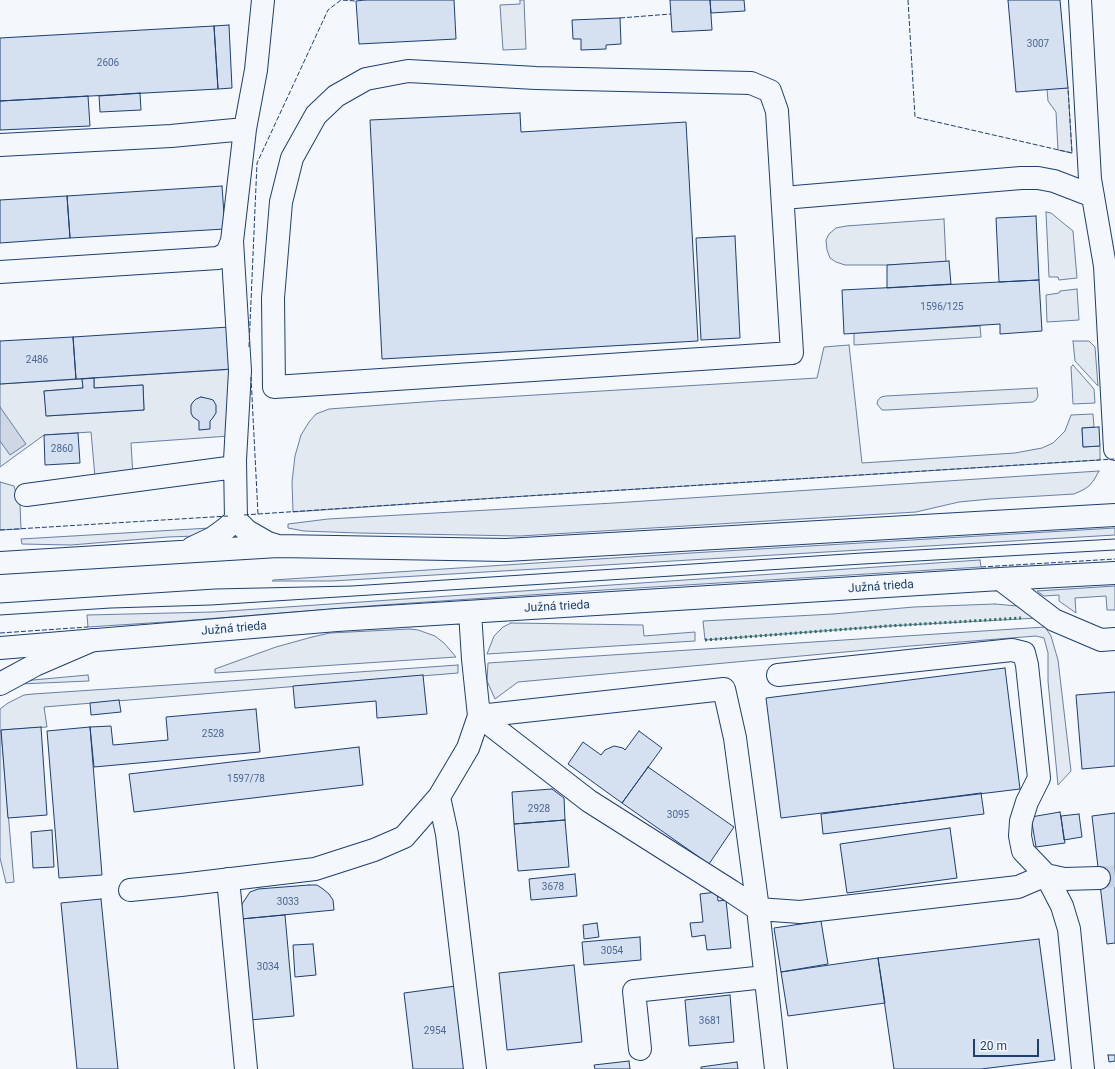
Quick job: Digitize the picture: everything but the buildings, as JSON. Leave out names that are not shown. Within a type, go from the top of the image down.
[{"type":"main road","points":[[263,0],[256,70],[245,129],[232,241],[240,371],[234,460],[236,520],[247,531],[268,543],[278,546]]},
{"type":"main road","points":[[1080,0],[1090,179],[1105,266],[1115,449]]},
{"type":"main road","points":[[408,71],[536,78],[752,83],[770,91],[777,111],[783,198],[792,353],[274,387],[273,298],[282,202],[292,158],[316,115],[336,96],[366,79],[408,71]]},
{"type":"main road","points":[[0,146],[171,136],[245,129]]},
{"type":"main road","points":[[783,198],[1013,178],[1038,178],[1054,181],[1093,196]]},
{"type":"main road","points":[[0,272],[218,258],[227,253],[232,241]]},
{"type":"main road","points":[[26,495],[235,468]]},
{"type":"main road","points":[[0,563],[278,546],[506,550],[1115,515]]},
{"type":"main road","points":[[186,552],[213,538],[236,520]]},
{"type":"main road","name":"Južná trieda","points":[[0,648],[337,620],[1115,573]]},
{"type":"main road","points":[[1000,579],[1054,620],[1101,640],[1115,639]]},
{"type":"main road","points":[[130,890],[315,868],[374,850],[404,837],[439,797],[468,748],[479,716],[470,612]]},
{"type":"main road","points":[[0,684],[34,665],[93,640]]},
{"type":"main road","points":[[778,675],[1012,650],[1024,653],[1027,665],[1039,778],[1027,802],[1021,821],[1020,836],[1023,851],[1046,875],[1062,906],[1069,929],[1083,1069]]},
{"type":"main road","points":[[479,716],[724,689],[735,738],[758,909],[776,1069]]},
{"type":"main road","points":[[479,716],[589,801],[758,909],[800,912],[1018,887],[1046,875],[1064,879],[1099,878]]},
{"type":"main road","points":[[439,797],[447,834],[475,1069]]},
{"type":"main road","points":[[228,879],[246,1069]]},
{"type":"main road","points":[[640,1049],[634,991],[765,977]]},
{"type":"shaded area","points":[[520,0],[524,0],[526,49],[503,50],[500,5],[520,4]]},
{"type":"shaded area","points":[[1068,88],[1072,153],[1058,150],[1056,112],[1048,101],[1047,89]]},
{"type":"shaded area","points":[[1046,212],[1051,213],[1073,231],[1077,278],[1059,280],[1058,277],[1049,277]]},
{"type":"shaded area","points":[[944,219],[946,262],[887,265],[845,265],[830,258],[827,250],[826,240],[829,234],[836,228]]},
{"type":"shaded area","points":[[1077,289],[1079,320],[1047,322],[1046,295],[1059,293],[1060,291]]},
{"type":"shaded area","points":[[980,326],[981,337],[854,345],[854,333]]},
{"type":"shaded area","points":[[1073,341],[1089,341],[1095,347],[1098,386],[1075,361]]},
{"type":"shaded area","points":[[849,345],[862,463],[1015,453],[1042,448],[1053,443],[1065,431],[1071,415],[1093,414],[1094,427],[1082,428],[1083,447],[1100,446],[1100,460],[293,512],[292,482],[295,456],[301,435],[316,414],[329,409],[436,401],[817,378],[824,347]]},
{"type":"shaded area","points":[[1073,365],[1094,389],[1095,403],[1073,404],[1071,367]]},
{"type":"shaded area","points":[[236,369],[229,436],[131,443],[133,476],[95,477],[91,432],[44,435],[0,467],[0,384],[82,379],[83,388],[44,391],[47,416],[144,410],[143,385],[94,388],[94,378]]},
{"type":"shaded area","points":[[1037,388],[1038,396],[1033,402],[887,410],[882,410],[877,404],[881,397],[886,396]]},
{"type":"shaded area","points":[[0,407],[26,444],[10,455],[0,441]]},
{"type":"shaded area","points":[[1099,471],[1089,486],[1074,494],[959,502],[916,512],[520,536],[358,533],[304,531],[288,528],[288,524],[328,519],[614,503]]},
{"type":"shaded area","points":[[0,482],[14,486],[20,505],[21,529],[0,530]]},
{"type":"shaded area","points":[[210,528],[196,536],[71,545],[22,544],[21,539]]},
{"type":"shaded area","points":[[1115,528],[1115,535],[332,581],[272,581],[691,553]]},
{"type":"shaded area","points":[[980,560],[981,567],[604,590],[88,627],[87,615],[213,612]]},
{"type":"shaded area","points":[[1115,586],[1115,610],[1107,610],[1106,596],[1075,598],[1076,613],[1059,601],[1059,595],[1044,596],[1037,591]]},
{"type":"shaded area","points":[[995,604],[1017,606],[1038,618],[888,626],[705,640],[703,621],[833,614],[914,607]]},
{"type":"shaded area","points":[[511,623],[643,625],[644,636],[695,632],[695,641],[487,654],[494,636],[503,627]]},
{"type":"shaded area","points":[[1045,627],[1051,636],[1058,660],[1071,771],[1058,785],[1048,681],[1048,653],[1044,638],[1036,636],[518,682],[495,699],[487,681],[488,663]]},
{"type":"shaded area","points":[[410,629],[435,636],[444,643],[456,657],[215,673],[215,669],[276,647],[312,637],[330,633]]},
{"type":"shaded area","points":[[458,665],[458,673],[44,707],[47,727],[1,730],[14,882],[6,883],[0,858],[0,709],[24,695]]},
{"type":"shaded area","points":[[88,675],[89,681],[20,684],[33,680]]},
{"type":"tunnel","points":[[1099,878],[1115,876]]},
{"type":"tram line","points":[[0,603],[215,589],[352,586],[862,553],[1115,539]]},
{"type":"tram line","points":[[0,615],[111,608],[211,605],[863,564],[1115,550]]},
{"type":"hedge","points":[[705,640],[888,626],[1021,618]]},
{"type":"fence","points":[[249,347],[257,163],[328,10],[341,0],[356,1]]},
{"type":"fence","points":[[908,0],[915,117],[1072,153],[1068,88]]},
{"type":"fence","points":[[620,18],[671,14]]},
{"type":"fence","points":[[244,515],[258,514],[251,377]]},
{"type":"fence","points":[[258,514],[1114,459]]},
{"type":"fence","points":[[0,530],[228,516]]},
{"type":"fence","points":[[981,567],[1115,559]]},
{"type":"fence","points":[[0,633],[88,627]]}]
